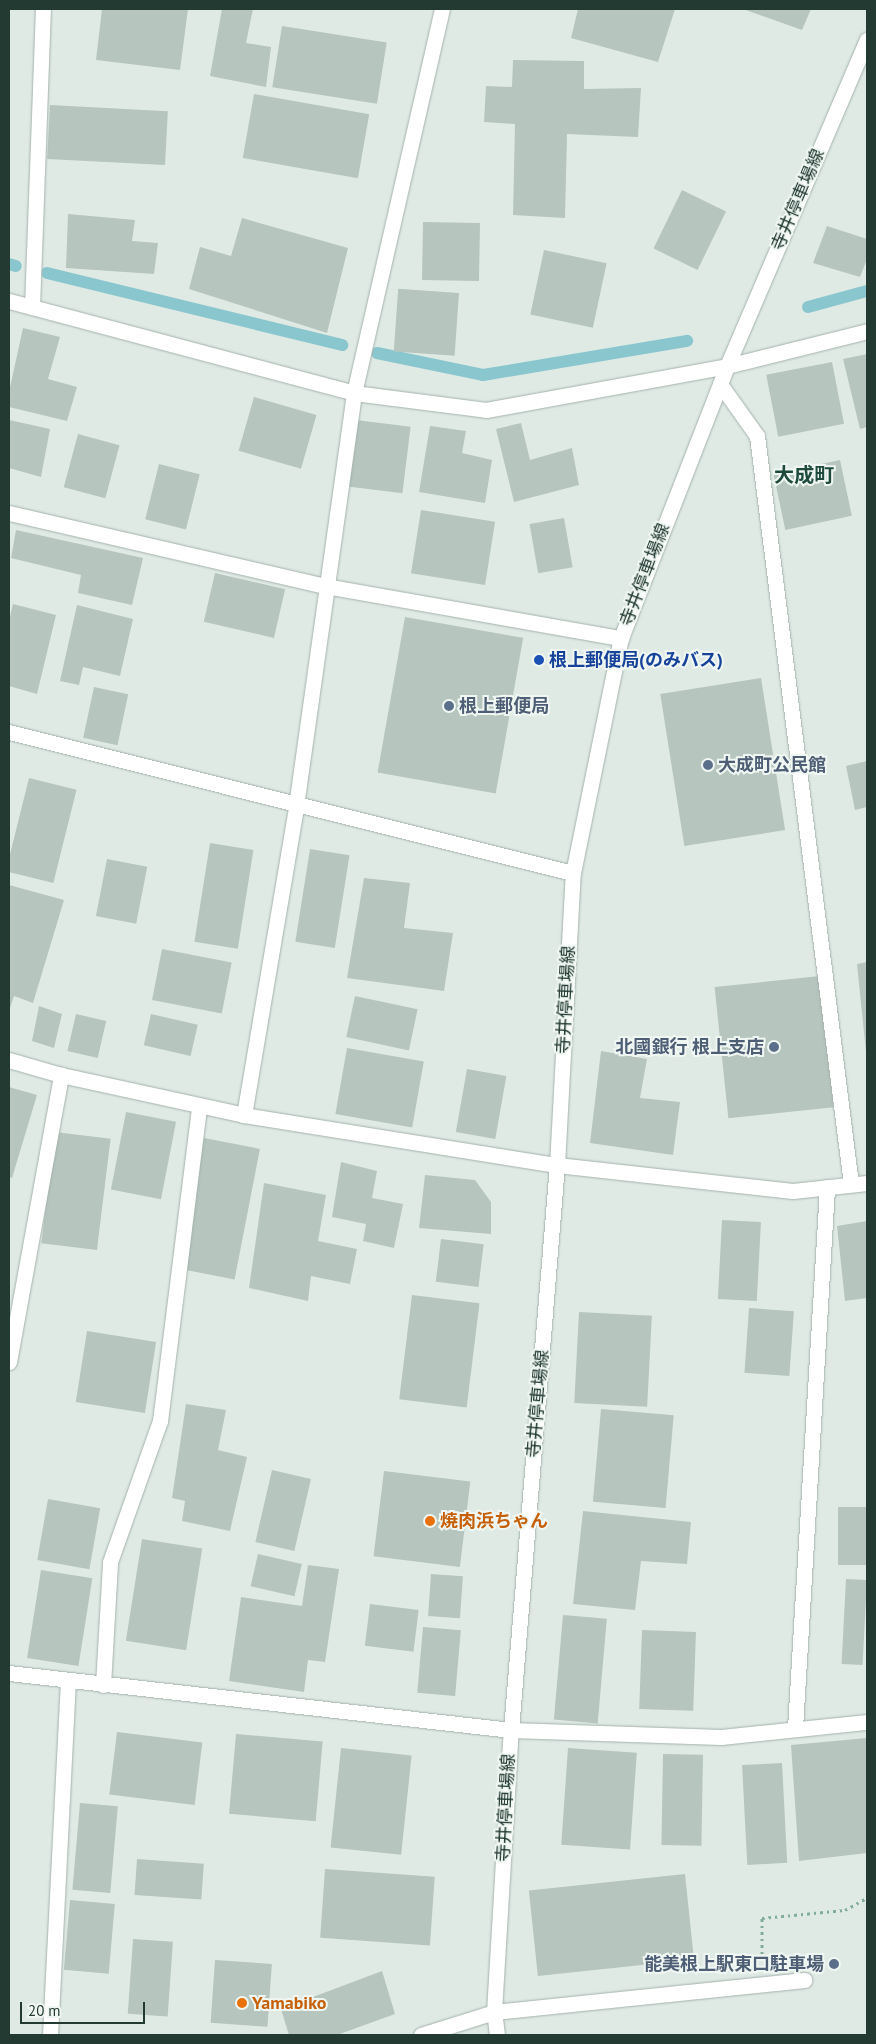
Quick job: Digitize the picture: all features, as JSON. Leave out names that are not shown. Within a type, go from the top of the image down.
[{"type":"street","points":[[32,307],[43,9]]},
{"type":"street","points":[[244,1116],[296,806],[325,586],[354,393],[442,9]]},
{"type":"street","name":"寺井停車場線","points":[[497,2035],[494,2012],[511,1730],[557,1165],[573,873],[621,638],[727,366],[867,40]]},
{"type":"street","points":[[9,301],[354,393],[486,410],[727,366],[867,331]]},
{"type":"street","points":[[720,384],[757,436],[851,1184]]},
{"type":"street","points":[[9,512],[325,586],[621,638]]},
{"type":"street","points":[[9,732],[296,806],[573,873]]},
{"type":"street","points":[[9,1060],[61,1075],[244,1116],[557,1165],[793,1191],[867,1183]]},
{"type":"street","points":[[9,1362],[61,1075]]},
{"type":"street","points":[[103,1685],[110,1562],[160,1421],[199,1106]]},
{"type":"street","points":[[795,1728],[827,1187]]},
{"type":"street","points":[[9,1673],[511,1730],[721,1737],[867,1722]]},
{"type":"street","points":[[50,2035],[68,1681]]},
{"type":"street","points":[[421,2035],[494,2012],[804,1980]]},
{"type":"building","points":[[102,9],[188,9],[180,70],[96,60]]},
{"type":"building","points":[[222,9],[253,9],[246,43],[271,47],[266,87],[210,76]]},
{"type":"building","points":[[578,9],[675,9],[658,62],[571,38]]},
{"type":"building","points":[[743,9],[811,9],[802,30]]},
{"type":"building","points":[[282,26],[387,43],[377,104],[272,87]]},
{"type":"building","points":[[513,60],[584,61],[584,89],[641,88],[638,137],[567,134],[565,218],[513,215],[515,124],[484,122],[486,86],[512,87]]},
{"type":"building","points":[[254,94],[369,114],[358,178],[243,158]]},
{"type":"building","points":[[50,105],[168,111],[165,165],[47,159]]},
{"type":"building","points":[[682,190],[726,211],[698,270],[654,248]]},
{"type":"building","points":[[68,214],[135,220],[132,241],[158,243],[154,274],[66,268]]},
{"type":"building","points":[[242,218],[348,248],[327,333],[189,289],[200,247],[231,256]]},
{"type":"building","points":[[423,222],[480,223],[479,281],[422,280]]},
{"type":"building","points":[[827,226],[867,239],[867,259],[860,277],[813,263]]},
{"type":"building","points":[[544,250],[607,263],[593,328],[530,315]]},
{"type":"building","points":[[398,289],[459,293],[455,356],[394,352]]},
{"type":"building","points":[[23,328],[60,337],[48,379],[77,387],[67,421],[9,407],[9,392]]},
{"type":"building","points":[[867,354],[867,427],[860,429],[843,359]]},
{"type":"building","points":[[832,362],[844,424],[778,437],[766,375]]},
{"type":"building","points":[[254,397],[316,415],[301,469],[239,451]]},
{"type":"building","points":[[9,420],[50,429],[41,477],[9,468]]},
{"type":"building","points":[[356,420],[411,427],[402,493],[348,487]]},
{"type":"building","points":[[521,423],[530,460],[572,448],[579,485],[514,502],[496,429]]},
{"type":"building","points":[[430,426],[466,431],[462,453],[492,460],[485,503],[419,492]]},
{"type":"building","points":[[78,434],[120,445],[105,498],[64,487]]},
{"type":"building","points":[[840,460],[852,516],[785,530],[773,474]]},
{"type":"building","points":[[159,464],[200,474],[186,529],[145,519]]},
{"type":"building","points":[[421,510],[495,522],[485,585],[411,573]]},
{"type":"building","points":[[564,518],[573,567],[538,573],[530,524]]},
{"type":"building","points":[[16,530],[143,558],[132,605],[78,593],[81,575],[11,558]]},
{"type":"building","points":[[215,573],[285,589],[274,638],[204,622]]},
{"type":"building","points":[[13,604],[56,615],[37,694],[9,686],[9,621]]},
{"type":"building","points":[[77,605],[133,619],[120,676],[83,667],[79,685],[60,681]]},
{"type":"building","points":[[405,617],[523,638],[496,793],[378,773]]},
{"type":"building","points":[[761,678],[785,830],[684,846],[660,694]]},
{"type":"building","points":[[94,687],[128,694],[117,745],[83,738]]},
{"type":"building","points":[[867,761],[867,807],[855,810],[846,766]]},
{"type":"building","points":[[29,778],[77,790],[53,883],[9,872],[9,858]]},
{"type":"building","points":[[210,843],[253,850],[238,949],[194,942]]},
{"type":"building","points":[[310,849],[350,855],[335,948],[295,942]]},
{"type":"building","points":[[107,859],[147,867],[136,924],[96,916]]},
{"type":"building","points":[[364,878],[410,883],[404,928],[453,933],[444,991],[347,978]]},
{"type":"building","points":[[9,885],[64,900],[33,1003],[14,996],[9,1011]]},
{"type":"building","points":[[162,949],[232,963],[222,1014],[152,1000]]},
{"type":"building","points":[[867,962],[867,1052],[866,1052],[857,964]]},
{"type":"building","name":"北國銀行 根上支店","points":[[820,976],[834,1107],[728,1118],[715,987]]},
{"type":"building","points":[[355,996],[418,1009],[409,1050],[346,1037]]},
{"type":"building","points":[[39,1006],[62,1014],[54,1048],[32,1041]]},
{"type":"building","points":[[76,1014],[106,1021],[98,1058],[67,1051]]},
{"type":"building","points":[[151,1014],[198,1025],[191,1056],[144,1045]]},
{"type":"building","points":[[347,1048],[424,1062],[412,1128],[335,1114]]},
{"type":"building","points":[[601,1051],[647,1059],[640,1098],[680,1102],[673,1155],[590,1143]]},
{"type":"building","points":[[467,1069],[506,1076],[495,1139],[456,1132]]},
{"type":"building","points":[[9,1087],[37,1095],[12,1178],[9,1177]]},
{"type":"building","points":[[126,1112],[176,1122],[161,1199],[111,1190]]},
{"type":"building","points":[[55,1132],[111,1139],[97,1250],[41,1243]]},
{"type":"building","points":[[204,1138],[260,1149],[235,1279],[179,1269]]},
{"type":"building","points":[[341,1162],[377,1171],[372,1198],[403,1204],[394,1248],[363,1241],[366,1224],[332,1217]]},
{"type":"building","points":[[425,1175],[475,1180],[491,1202],[491,1234],[419,1228]]},
{"type":"building","points":[[264,1183],[326,1195],[318,1241],[357,1249],[350,1284],[311,1276],[308,1301],[249,1288]]},
{"type":"building","points":[[722,1220],[761,1222],[757,1301],[718,1299]]},
{"type":"building","points":[[867,1221],[867,1298],[845,1301],[837,1226]]},
{"type":"building","points":[[441,1239],[484,1244],[478,1287],[436,1282]]},
{"type":"building","points":[[412,1295],[479,1303],[467,1408],[399,1399]]},
{"type":"building","points":[[749,1308],[794,1311],[789,1376],[744,1373]]},
{"type":"building","points":[[579,1312],[652,1316],[647,1407],[574,1403]]},
{"type":"building","points":[[87,1331],[156,1342],[145,1413],[76,1402]]},
{"type":"building","points":[[186,1404],[226,1410],[218,1450],[247,1457],[230,1531],[182,1521],[185,1501],[172,1498]]},
{"type":"building","points":[[601,1409],[674,1415],[666,1508],[593,1502]]},
{"type":"building","points":[[272,1470],[311,1479],[294,1551],[255,1542]]},
{"type":"building","points":[[384,1471],[470,1482],[460,1567],[374,1556]]},
{"type":"building","points":[[48,1499],[100,1508],[89,1569],[37,1560]]},
{"type":"building","points":[[838,1507],[867,1507],[867,1565],[838,1565]]},
{"type":"building","points":[[583,1511],[691,1522],[687,1564],[641,1561],[635,1610],[573,1604]]},
{"type":"building","points":[[142,1539],[202,1549],[186,1650],[126,1641]]},
{"type":"building","points":[[258,1554],[302,1564],[294,1596],[251,1586]]},
{"type":"building","points":[[308,1565],[339,1569],[325,1662],[308,1660],[304,1692],[229,1681],[241,1597],[302,1606]]},
{"type":"building","points":[[41,1570],[92,1578],[78,1666],[27,1658]]},
{"type":"building","points":[[431,1574],[463,1576],[460,1618],[428,1616]]},
{"type":"building","points":[[846,1579],[867,1580],[863,1665],[842,1664]]},
{"type":"building","points":[[370,1604],[419,1610],[414,1652],[365,1646]]},
{"type":"building","points":[[563,1615],[607,1619],[598,1723],[554,1720]]},
{"type":"building","points":[[423,1627],[461,1630],[455,1696],[417,1693]]},
{"type":"building","points":[[642,1630],[696,1632],[693,1711],[639,1709]]},
{"type":"building","points":[[117,1732],[202,1742],[195,1805],[109,1795]]},
{"type":"building","points":[[236,1734],[323,1742],[316,1821],[229,1814]]},
{"type":"building","points":[[867,1738],[867,1853],[799,1861],[791,1745]]},
{"type":"building","points":[[341,1748],[412,1755],[401,1855],[331,1847]]},
{"type":"building","points":[[568,1748],[637,1753],[630,1850],[561,1845]]},
{"type":"building","points":[[663,1754],[703,1755],[701,1846],[661,1845]]},
{"type":"building","points":[[782,1763],[787,1863],[747,1865],[742,1765]]},
{"type":"building","points":[[80,1803],[118,1806],[110,1893],[72,1890]]},
{"type":"building","points":[[137,1859],[204,1864],[201,1900],[134,1895]]},
{"type":"building","points":[[325,1869],[435,1877],[430,1946],[320,1938]]},
{"type":"building","points":[[685,1874],[694,1960],[538,1976],[529,1890]]},
{"type":"building","points":[[70,1900],[115,1904],[109,1974],[64,1970]]},
{"type":"building","points":[[133,1939],[173,1942],[168,2017],[128,2014]]},
{"type":"building","points":[[215,1960],[272,1964],[267,2027],[211,2023]]},
{"type":"building","points":[[382,1971],[395,2014],[337,2035],[289,2035],[281,2009]]},
{"type":"waterway","points":[[9,264],[16,266]]},
{"type":"waterway","points":[[47,273],[342,345]]},
{"type":"waterway","points":[[808,307],[867,291]]},
{"type":"waterway","points":[[377,353],[483,375],[687,341]]},
{"type":"place","name":"根上郵便局(のみバス)","points":[[539,660]]},
{"type":"place","name":"根上郵便局","points":[[449,706]]},
{"type":"place","name":"大成町公民館","points":[[708,765]]},
{"type":"place","name":"北國銀行 根上支店","points":[[774,1047]]},
{"type":"place","name":"焼肉浜ちゃん","points":[[430,1521]]},
{"type":"place","name":"能美根上駅東口駐車場","points":[[834,1964]]},
{"type":"place","name":"Yamabiko","points":[[242,2003]]},
{"type":"district","name":"大成町","points":[[804,475]]}]
